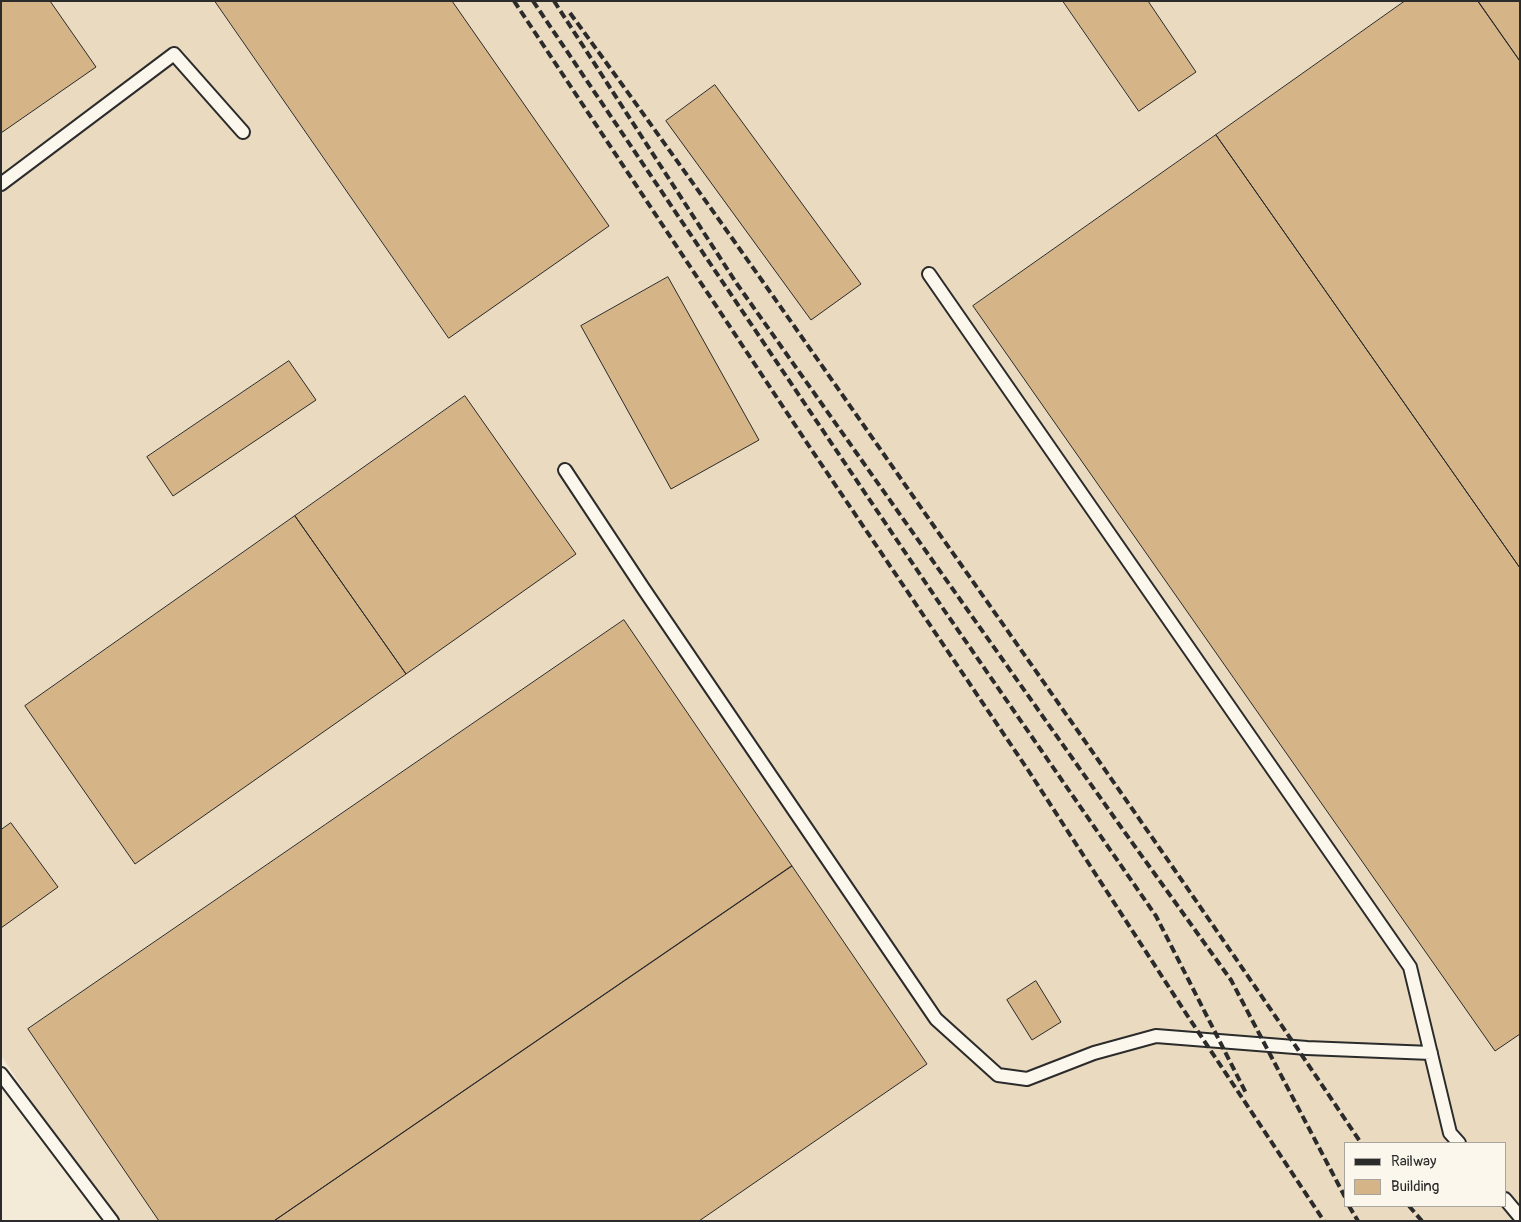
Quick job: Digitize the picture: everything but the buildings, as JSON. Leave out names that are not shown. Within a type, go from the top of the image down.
[{"type":"lane","points":[[1,184],[174,54],[243,132]]},
{"type":"lane","points":[[929,274],[1410,967],[1450,1133],[1457,1142]]},
{"type":"lane","points":[[565,470],[936,1019],[998,1075],[1027,1079],[1094,1053],[1156,1036],[1317,1049],[1431,1053]]},
{"type":"lane","points":[[1,1074],[112,1221]]},
{"type":"lane","points":[[1506,1200],[1520,1217]]},
{"type":"shaded area","points":[[1,1],[1520,1],[1520,1221],[110,1221],[1,1055]]},
{"type":"railway","points":[[514,1],[809,446],[1028,770],[1187,1015],[1324,1221]]},
{"type":"railway","points":[[533,1],[944,610],[1156,916],[1246,1093]]},
{"type":"railway","points":[[554,1],[737,284],[1231,980],[1344,1195]]},
{"type":"railway","points":[[570,13],[752,266],[1094,754],[1360,1142]]},
{"type":"railway","points":[[1350,1207],[1358,1221]]},
{"type":"railway","points":[[1410,1207],[1422,1221]]}]
